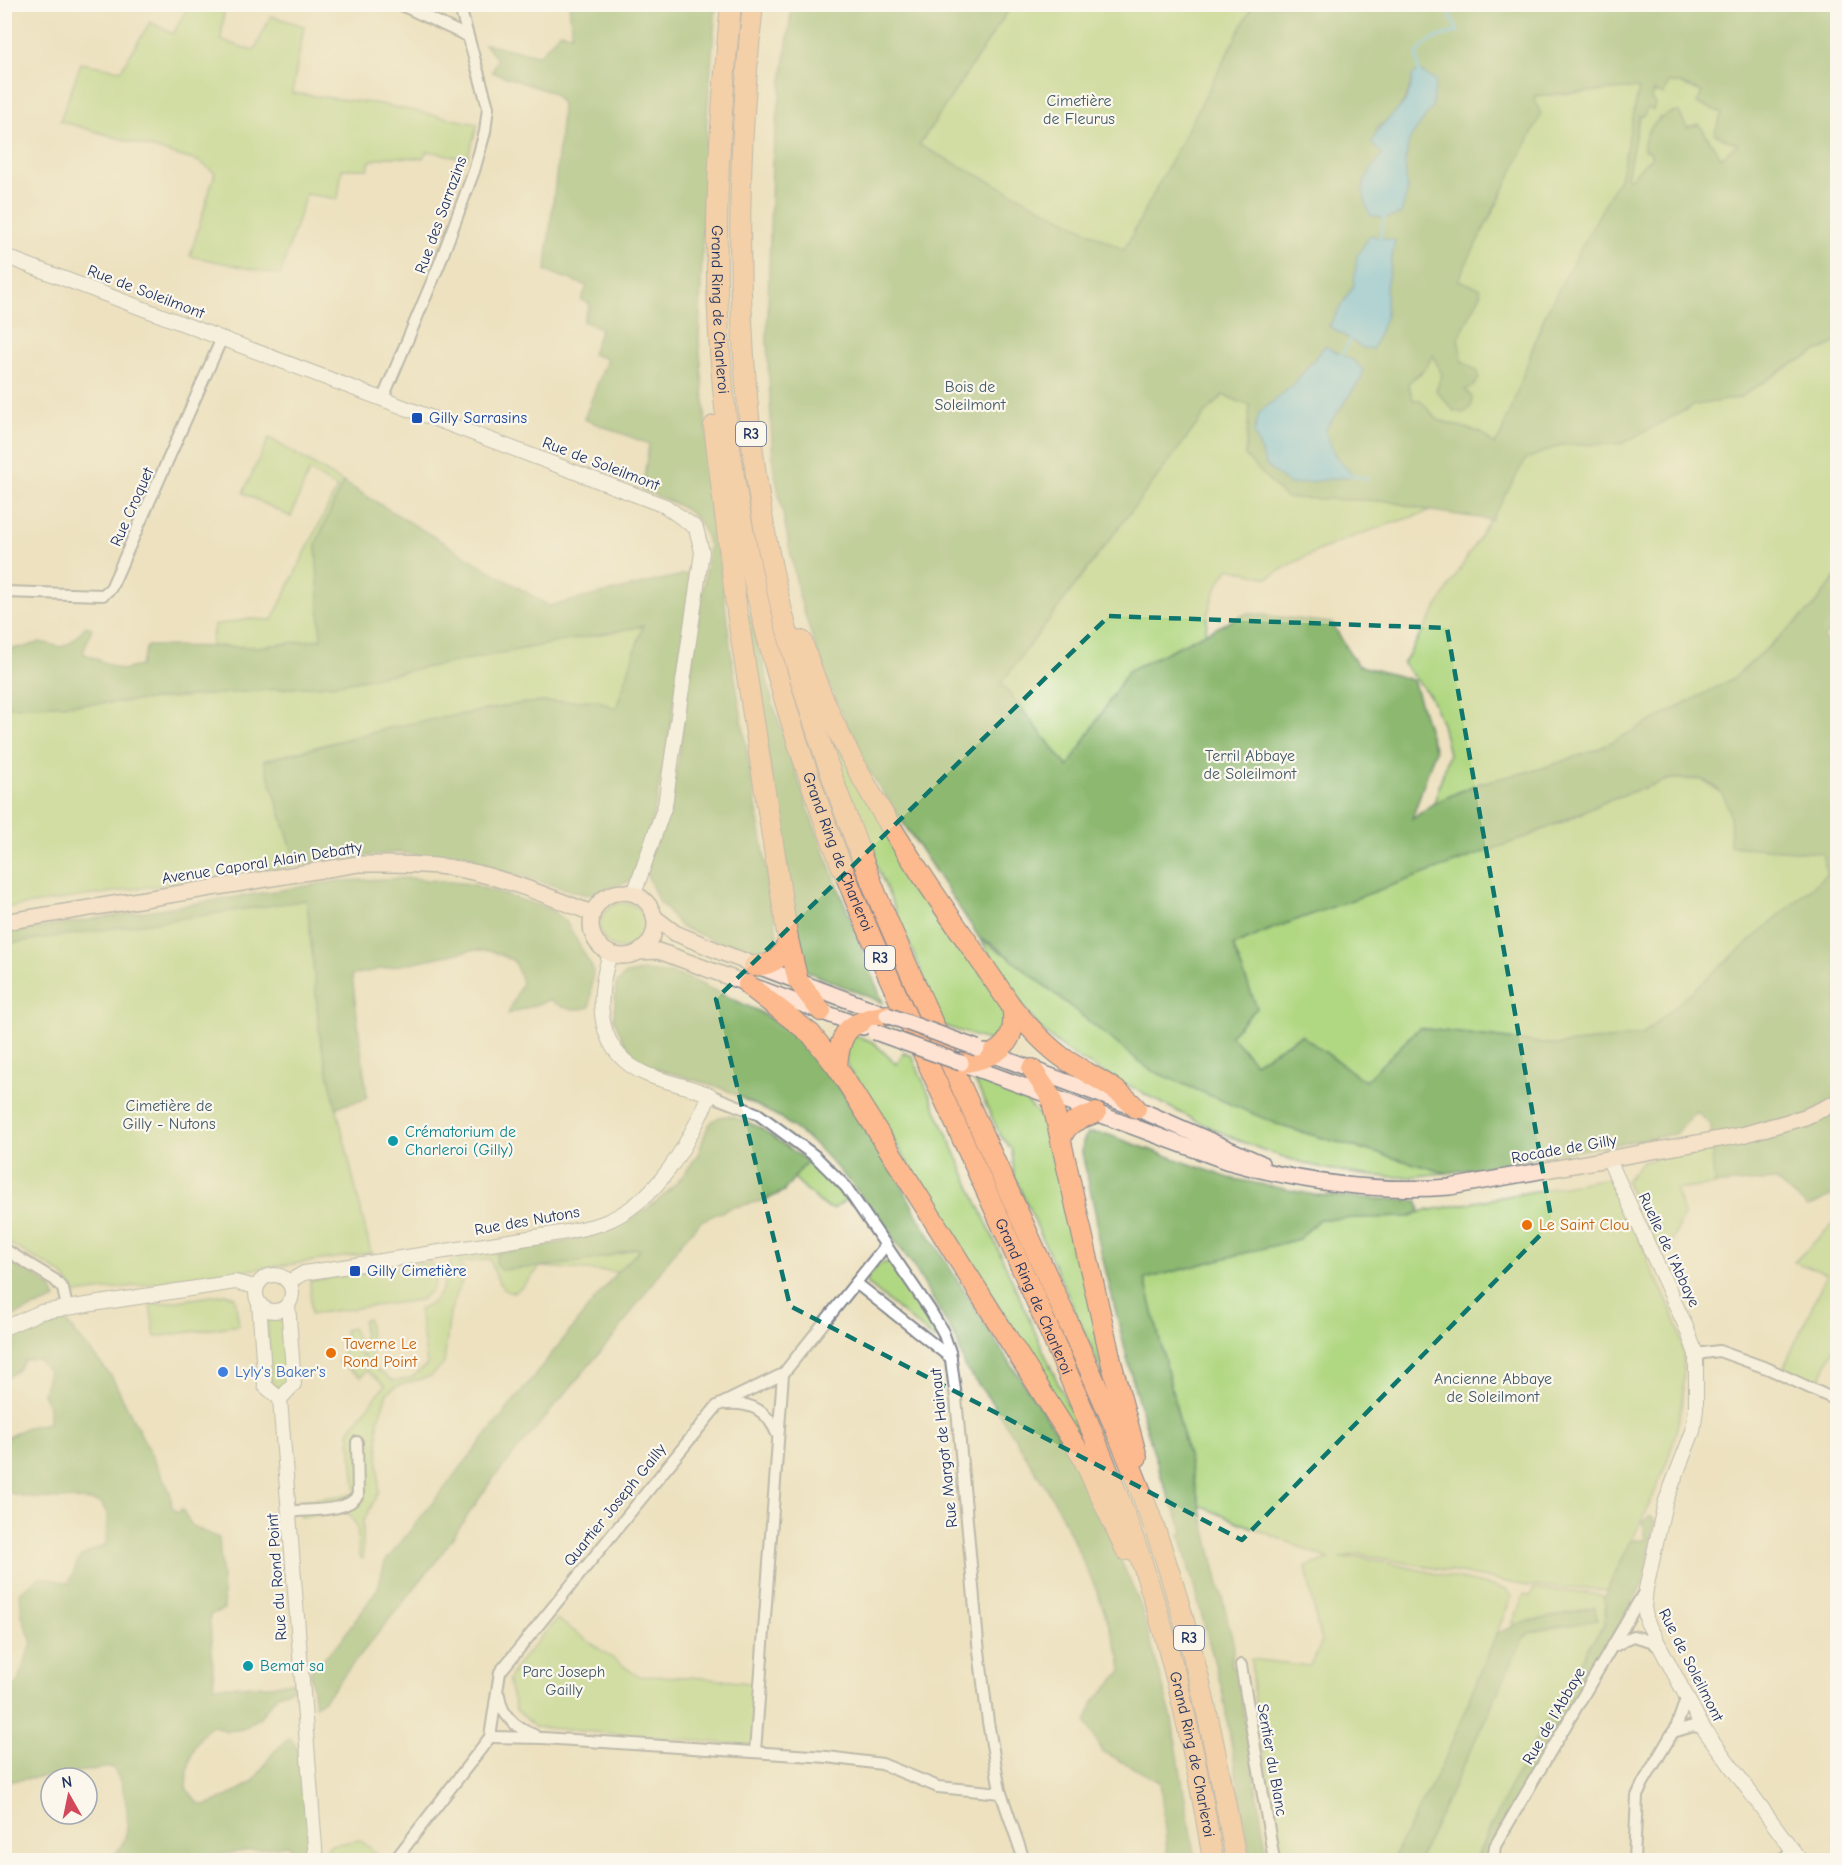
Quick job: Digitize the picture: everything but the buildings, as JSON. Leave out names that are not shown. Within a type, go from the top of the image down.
[{"type":"highway","name":"Grand Ring de Charleroi","points":[[731,4],[723,103],[717,268],[722,372],[740,519],[778,683],[802,762],[827,831],[891,983],[1090,1427],[1123,1509],[1158,1614],[1188,1723],[1214,1860]]},
{"type":"highway","name":"Grand Ring de Charleroi","points":[[753,4],[741,179],[743,351],[750,433],[762,517],[799,675],[824,752],[877,896],[1075,1337],[1140,1493],[1170,1575],[1190,1641],[1215,1747],[1236,1860]]},
{"type":"highway","points":[[717,268],[708,320],[715,437],[737,612],[788,939],[798,981],[821,1011]]},
{"type":"highway","points":[[779,596],[795,620],[823,699],[859,774],[1012,1007],[1035,1035],[1062,1057],[1123,1093],[1136,1108]]},
{"type":"highway","points":[[754,966],[767,965],[778,959],[786,950],[788,939]]},
{"type":"highway","points":[[748,985],[811,1034],[837,1067],[1082,1456],[1158,1614]]},
{"type":"highway","points":[[961,1064],[984,1059],[1007,1041],[1015,1025],[1012,1007]]},
{"type":"highway","points":[[837,1067],[839,1047],[845,1033],[869,1019]]},
{"type":"highway","points":[[1032,1069],[1051,1097],[1110,1354],[1138,1461],[1140,1493]]},
{"type":"highway","points":[[1061,1139],[1065,1128],[1075,1120],[1096,1113]]},
{"type":"main road","name":"Avenue Caporal Alain Debatty","points":[[4,922],[358,864],[411,863],[448,867],[494,877],[592,913]]},
{"type":"main road","points":[[961,1064],[869,1019],[798,981],[754,966],[675,933],[654,917],[647,903],[634,894],[621,892],[609,895],[599,902],[592,913],[591,932],[595,941],[610,954],[620,957],[639,952],[658,951],[821,1011],[869,1019],[984,1059],[1032,1069],[1136,1108],[1292,1177]]},
{"type":"main road","points":[[639,952],[649,943],[654,931],[654,917]]},
{"type":"main road","points":[[984,1059],[1051,1097],[1226,1161],[1292,1177]]},
{"type":"main road","name":"Rocade de Gilly","points":[[1292,1177],[1356,1188],[1406,1191],[1450,1187],[1609,1160],[1775,1127],[1838,1102]]},
{"type":"street","points":[[399,4],[468,36]]},
{"type":"street","name":"Rue des Sarrazins","points":[[383,398],[440,265],[474,171],[485,132],[488,107],[459,4]]},
{"type":"street","name":"Rue de Soleilmont","points":[[4,256],[665,506],[696,528],[702,552],[665,805],[634,894]]},
{"type":"street","name":"Rue Croquet","points":[[4,592],[103,595],[111,588],[222,338]]},
{"type":"street","points":[[610,954],[602,979],[599,1003],[603,1026],[611,1044],[625,1061],[648,1075],[690,1086],[710,1095]]},
{"type":"street","name":"Rue Margot de Hainaut","points":[[710,1095],[758,1114],[815,1156],[846,1187],[943,1332],[951,1358],[978,1642],[1001,1793],[1024,1860]]},
{"type":"street","name":"Rue des Nutons","points":[[288,1282],[304,1273],[567,1232],[603,1223],[638,1204],[663,1178],[693,1131],[710,1095]]},
{"type":"street","name":"Ruelle de l'Abbaye","points":[[1609,1160],[1686,1327],[1696,1354]]},
{"type":"street","name":"Quartier Joseph Gailly","points":[[395,1860],[490,1737],[500,1672],[717,1406],[783,1374],[886,1245]]},
{"type":"street","points":[[4,1249],[55,1280],[63,1289],[67,1307]]},
{"type":"street","points":[[280,1399],[294,1384],[288,1304],[292,1292],[288,1282],[280,1275],[264,1277],[256,1287],[259,1303],[271,1311],[288,1304]]},
{"type":"street","points":[[4,1328],[26,1316],[67,1307],[235,1282],[256,1287]]},
{"type":"street","points":[[856,1283],[951,1358]]},
{"type":"street","name":"Rue du Rond Point","points":[[259,1303],[265,1386],[280,1399],[316,1860]]},
{"type":"street","points":[[1696,1354],[1719,1351],[1769,1369],[1838,1401]]},
{"type":"street","name":"Rue de Soleilmont","points":[[1696,1354],[1693,1431],[1665,1503],[1646,1589],[1644,1606],[1647,1622],[1703,1728],[1796,1856]]},
{"type":"street","points":[[755,1752],[783,1374]]},
{"type":"street","points":[[717,1406],[746,1404],[755,1407],[768,1417],[777,1434]]},
{"type":"street","points":[[289,1512],[345,1505],[355,1499],[358,1495],[357,1442]]},
{"type":"street","name":"Rue de l'Abbaye","points":[[1493,1860],[1495,1846],[1646,1589]]},
{"type":"street","points":[[1610,1650],[1633,1636],[1651,1641],[1660,1648]]},
{"type":"street","name":"Sentier du Blanc","points":[[1241,1665],[1274,1860]]},
{"type":"street","points":[[498,1683],[500,1701],[514,1724],[543,1738]]},
{"type":"street","points":[[1634,1860],[1638,1796],[1643,1783],[1675,1731],[1686,1699]]},
{"type":"street","points":[[1675,1731],[1693,1726],[1703,1728]]},
{"type":"street","points":[[490,1737],[543,1738],[755,1752],[882,1764],[928,1785],[1001,1793]]},
{"type":"street","points":[[314,1844],[322,1860]]},
{"type":"street","points":[[1780,1860],[1796,1856]]},
{"type":"highlighted area","points":[[1109,616],[1447,628],[1552,1223],[1242,1540],[790,1306],[716,999]]},
{"type":"green space","points":[[189,5],[224,11],[221,40],[254,51],[271,16],[304,26],[292,93],[380,104],[478,124],[467,159],[427,151],[423,158],[387,157],[370,161],[368,169],[342,169],[338,199],[306,194],[280,275],[190,256],[215,173],[200,162],[60,121],[81,63],[121,70],[150,22],[173,34]]},
{"type":"green space","points":[[569,5],[716,5],[707,116],[699,341],[713,508],[732,659],[779,946],[762,954],[745,953],[681,927],[658,900],[644,867],[670,814],[709,547],[700,523],[693,515],[676,504],[642,490],[649,444],[584,419],[607,359],[592,354],[601,328],[583,321],[590,304],[581,300],[587,286],[546,271],[562,104],[553,93],[492,72],[497,59],[484,44],[539,55],[560,32],[572,34]]},
{"type":"green space","name":"Bois de Soleilmont","points":[[792,5],[1012,5],[919,145],[1124,250],[1253,5],[1837,5],[1837,342],[1792,364],[1739,398],[1695,405],[1621,444],[1561,445],[1526,459],[1491,520],[1431,511],[1388,501],[1286,498],[1245,456],[1250,406],[1223,395],[1204,415],[1001,683],[1068,767],[1128,671],[1247,613],[1332,623],[1357,665],[1413,680],[1435,751],[1412,819],[1434,803],[1477,784],[1543,768],[1598,749],[1734,678],[1813,607],[1837,576],[1837,623],[1824,638],[1830,649],[1838,646],[1837,1193],[1808,1207],[1775,1180],[1714,1185],[1711,1125],[1696,1111],[1675,1134],[1447,1173],[1284,1127],[1150,1070],[992,944],[980,939],[866,767],[822,669],[799,596],[773,464],[767,340],[772,161]],"holes":[[[1413,75],[1418,125],[1409,140],[1405,161],[1407,193],[1365,180],[1382,154],[1376,129],[1396,112],[1408,93]],[[1668,83],[1680,83],[1702,92],[1697,103],[1722,113],[1714,134],[1737,144],[1721,158],[1699,124],[1687,128],[1679,112],[1672,113],[1659,119],[1649,130],[1644,150],[1649,151],[1652,156],[1631,178],[1627,178],[1639,116],[1644,116],[1647,108],[1653,110],[1655,104],[1651,99],[1654,91],[1664,95]],[[1639,88],[1621,174],[1546,313],[1500,437],[1494,445],[1482,433],[1438,420],[1420,400],[1413,400],[1408,383],[1427,366],[1433,355],[1442,375],[1436,390],[1454,411],[1464,413],[1471,407],[1472,397],[1465,390],[1475,385],[1479,378],[1477,371],[1462,361],[1458,339],[1481,294],[1480,288],[1458,280],[1541,115],[1534,96]],[[1395,241],[1386,287],[1386,315],[1329,326],[1354,285]],[[1325,346],[1361,379],[1325,430],[1334,454],[1352,476],[1289,485],[1259,413],[1292,386]],[[1669,779],[1694,779],[1712,784],[1725,798],[1731,826],[1730,846],[1822,853],[1827,874],[1642,1035],[1558,1045],[1419,1028],[1365,1081],[1301,1035],[1255,1063],[1230,1035],[1257,1008],[1233,946],[1274,928],[1524,838],[1611,799]]]},
{"type":"green space","name":"Cimetière de Fleurus","points":[[1012,5],[1253,5],[1124,251],[919,145]]},
{"type":"green space","points":[[1668,83],[1679,83],[1702,92],[1697,104],[1723,113],[1738,144],[1721,158],[1699,124],[1687,128],[1660,117],[1647,133],[1652,156],[1631,178],[1627,178],[1643,112],[1657,91]]},
{"type":"green space","points":[[1639,88],[1621,173],[1594,230],[1542,322],[1509,417],[1494,446],[1454,424],[1438,420],[1420,400],[1413,400],[1408,383],[1421,373],[1433,354],[1442,375],[1436,391],[1451,404],[1477,371],[1462,361],[1458,339],[1481,294],[1457,280],[1502,195],[1534,96]]},
{"type":"green space","points":[[1837,342],[1837,576],[1813,607],[1734,678],[1637,730],[1598,749],[1543,768],[1477,784],[1434,803],[1449,754],[1442,724],[1430,696],[1403,664],[1526,459],[1561,445],[1621,444],[1695,405],[1739,398],[1792,364]]},
{"type":"green space","points":[[1224,395],[1250,406],[1245,456],[1286,497],[1388,501],[1431,511],[1327,547],[1306,556],[1268,578],[1229,568],[1212,598],[1206,633],[1128,671],[1068,767],[1001,683],[1204,415]]},
{"type":"green space","points":[[269,438],[343,482],[316,544],[321,639],[257,647],[211,646],[214,625],[250,619],[272,620],[337,488],[309,471],[291,517],[243,493]]},
{"type":"green space","points":[[343,482],[549,606],[699,571],[686,612],[672,718],[656,803],[640,867],[628,882],[586,895],[492,868],[399,852],[297,865],[264,761],[397,726],[524,703],[597,700],[616,709],[643,626],[339,684],[108,703],[5,707],[4,649],[25,647],[40,642],[61,647],[70,643],[86,626],[92,628],[83,653],[121,670],[140,666],[147,646],[257,647],[321,639],[316,544]]},
{"type":"green space","points":[[750,612],[773,704],[811,817],[883,1003],[804,970],[745,622]]},
{"type":"green space","points":[[643,626],[616,709],[597,700],[524,703],[397,726],[264,760],[297,865],[5,908],[4,707],[108,703],[339,684]]},
{"type":"green space","points":[[822,718],[1008,1015],[1003,1038],[993,1042],[944,1026],[855,814]]},
{"type":"green space","points":[[1671,779],[1702,780],[1724,794],[1732,818],[1730,846],[1822,853],[1827,874],[1642,1035],[1558,1045],[1419,1028],[1365,1082],[1324,1051],[1255,1063],[1230,1035],[1257,1008],[1233,946],[1274,928],[1568,820],[1611,799]]},
{"type":"green space","points":[[409,878],[471,884],[547,908],[565,920],[593,969],[590,1007],[568,1008],[550,1000],[508,1014],[522,982],[514,961],[492,951],[473,950],[352,975],[367,1096],[363,1100],[336,1107],[320,1038],[307,900],[5,944],[5,933],[338,881]]},
{"type":"green space","name":"Cimetière de Gilly - Nutons","points":[[307,900],[320,1038],[371,1253],[77,1294],[61,1273],[5,1241],[4,944]]},
{"type":"green space","points":[[623,903],[639,910],[646,926],[639,942],[623,949],[607,942],[600,926],[607,910]]},
{"type":"green space","points":[[980,939],[1284,1127],[1447,1173],[1392,1177],[1324,1168],[1291,1159],[1228,1136],[1167,1106],[1087,1063],[1052,1039],[1024,1008]]},
{"type":"green space","points":[[644,971],[671,973],[690,979],[758,1011],[792,1033],[819,1056],[897,1176],[919,1219],[1000,1348],[1078,1463],[1140,1604],[1172,1719],[1195,1860],[1168,1860],[1160,1782],[1102,1751],[1086,1722],[1094,1702],[1122,1671],[1120,1657],[1097,1591],[1055,1502],[993,1404],[965,1367],[957,1341],[913,1265],[855,1188],[817,1146],[779,1117],[724,1089],[641,1064],[623,1040],[614,1019],[616,984],[626,974]]},
{"type":"green space","points":[[854,1035],[873,1042],[896,1064],[904,1053],[912,1056],[1090,1455],[847,1066],[846,1049]]},
{"type":"green space","points":[[974,1079],[1021,1096],[1048,1124],[1117,1405],[1014,1175],[1012,1150],[1000,1135]]},
{"type":"green space","points":[[730,1116],[759,1127],[807,1161],[784,1191],[766,1200],[730,1208],[701,1221],[680,1244],[619,1330],[492,1480],[438,1559],[324,1700],[315,1705],[310,1671],[339,1643],[378,1588],[385,1562],[617,1272],[640,1250],[635,1248],[603,1258],[569,1264],[500,1270],[496,1263],[497,1253],[584,1237],[626,1221],[645,1210],[668,1192],[686,1171],[698,1154],[706,1131],[712,1122],[719,1117]]},
{"type":"green space","points":[[1088,1133],[1106,1134],[1229,1178],[1315,1195],[1418,1201],[1420,1212],[1408,1217],[1319,1219],[1299,1239],[1145,1279],[1234,1646],[1231,1664],[1237,1673],[1268,1860],[1251,1860],[1222,1690],[1180,1535],[1184,1531],[1163,1483],[1135,1390],[1098,1239],[1096,1216],[1082,1153],[1083,1141]]},
{"type":"green space","points":[[1712,1147],[1714,1185],[1676,1190],[1684,1216],[1670,1245],[1657,1252],[1626,1181],[1642,1162]]},
{"type":"green space","points":[[807,1161],[849,1198],[833,1209],[824,1206],[794,1178]]},
{"type":"green space","name":"Ancienne Abbaye de Soleilmont","points":[[1607,1178],[1612,1183],[1648,1257],[1647,1261],[1673,1313],[1682,1345],[1684,1378],[1681,1410],[1663,1472],[1650,1502],[1607,1590],[1527,1586],[1360,1554],[1339,1558],[1361,1557],[1506,1589],[1512,1596],[1445,1759],[1392,1860],[1281,1860],[1253,1690],[1251,1659],[1310,1666],[1321,1644],[1306,1567],[1329,1559],[1200,1506],[1145,1279],[1299,1239],[1319,1219],[1408,1217],[1420,1212]]},
{"type":"green space","points":[[1837,1220],[1837,1341],[1818,1384],[1784,1367],[1827,1274],[1794,1262]]},
{"type":"green space","points":[[635,1248],[640,1250],[617,1272],[540,1267],[523,1286],[510,1292],[500,1284],[490,1259],[459,1263],[465,1273],[450,1312],[444,1364],[431,1376],[397,1386],[387,1393],[378,1420],[379,1492],[363,1522],[363,1559],[359,1556],[357,1526],[347,1512],[301,1517],[297,1501],[356,1494],[349,1431],[385,1385],[367,1370],[361,1377],[338,1362],[347,1345],[344,1330],[352,1328],[359,1342],[353,1348],[364,1357],[363,1320],[368,1318],[373,1367],[394,1381],[411,1378],[427,1365],[419,1310],[433,1301],[442,1290],[452,1259],[497,1253],[496,1263],[620,1254]]},
{"type":"green space","points":[[5,1255],[51,1287],[56,1299],[5,1319]]},
{"type":"green space","points":[[431,1262],[436,1278],[432,1288],[420,1300],[311,1314],[310,1281]]},
{"type":"green space","points":[[889,1262],[938,1336],[935,1340],[868,1284],[867,1277],[880,1264]]},
{"type":"green space","points":[[226,1294],[235,1297],[239,1325],[155,1337],[150,1305]]},
{"type":"green space","points":[[47,1314],[62,1317],[112,1377],[170,1492],[172,1507],[177,1513],[182,1509],[192,1526],[219,1538],[224,1609],[210,1615],[214,1686],[270,1686],[296,1681],[295,1688],[278,1694],[259,1718],[243,1729],[227,1731],[212,1725],[205,1731],[192,1753],[186,1788],[199,1804],[206,1805],[224,1798],[253,1782],[272,1754],[289,1738],[303,1753],[311,1860],[299,1860],[298,1854],[291,1854],[289,1845],[217,1855],[202,1860],[111,1860],[123,1843],[127,1822],[124,1792],[112,1767],[99,1769],[99,1766],[39,1766],[39,1777],[5,1782],[5,1696],[18,1681],[32,1643],[22,1616],[20,1592],[40,1577],[69,1583],[80,1557],[106,1544],[107,1513],[101,1503],[77,1499],[28,1497],[5,1491],[4,1439],[27,1427],[49,1423],[49,1408],[43,1393],[49,1372],[38,1359],[25,1360],[18,1370],[5,1379],[5,1335]]},
{"type":"green space","points":[[283,1315],[286,1382],[283,1389],[278,1390],[270,1377],[267,1316]]},
{"type":"green space","points":[[1650,1516],[1655,1521],[1643,1584],[1494,1838],[1486,1860],[1476,1860],[1514,1778],[1589,1647],[1604,1626],[1607,1617],[1604,1597],[1631,1540],[1646,1540],[1643,1522]]},
{"type":"green space","points":[[1533,1589],[1598,1594],[1604,1597],[1603,1624],[1486,1835],[1476,1860],[1419,1860],[1523,1638],[1531,1632],[1597,1620],[1594,1607],[1511,1628],[1524,1594],[1531,1596]]},
{"type":"green space","points":[[1595,1607],[1597,1620],[1531,1632],[1523,1638],[1419,1860],[1392,1860],[1445,1759],[1497,1633],[1523,1623]]},
{"type":"green space","name":"Parc Joseph Gailly","points":[[557,1619],[638,1676],[692,1677],[760,1684],[755,1746],[535,1727],[516,1710],[508,1680],[520,1661]]},
{"type":"green space","points":[[360,1840],[385,1860],[320,1858],[330,1845]]},
{"type":"water","points":[[1419,71],[1436,81],[1432,108],[1409,140],[1405,161],[1407,193],[1401,214],[1384,218],[1370,215],[1363,188],[1366,177],[1382,154],[1372,144],[1383,124],[1407,98],[1413,75]]},
{"type":"water","points":[[1370,235],[1395,241],[1386,287],[1386,315],[1373,349],[1363,348],[1329,326],[1354,285],[1357,256]]},
{"type":"water","points":[[1325,346],[1354,361],[1363,370],[1361,379],[1325,430],[1334,454],[1353,476],[1289,485],[1266,465],[1254,433],[1259,413],[1292,386]]},
{"type":"waterway","points":[[1419,75],[1417,54],[1421,49],[1435,38],[1458,32],[1445,4]]},
{"type":"waterway","points":[[1380,238],[1385,215]]},
{"type":"waterway","points":[[1341,356],[1351,339]]},
{"type":"waterway","points":[[1350,475],[1368,479]]},
{"type":"place","name":"Gilly Sarrasins","points":[[417,418]]},
{"type":"place","name":"Crématorium de Charleroi (Gilly)","points":[[393,1141]]},
{"type":"place","name":"Le Saint Clou","points":[[1527,1225]]},
{"type":"place","name":"Gilly Cimetière","points":[[355,1271]]},
{"type":"place","name":"Taverne Le Rond Point","points":[[331,1353]]},
{"type":"place","name":"Lyly's Baker's","points":[[223,1372]]},
{"type":"place","name":"Bemat sa","points":[[248,1666]]},
{"type":"park label","name":"Terril Abbaye de Soleilmont","points":[[1250,765]]}]
